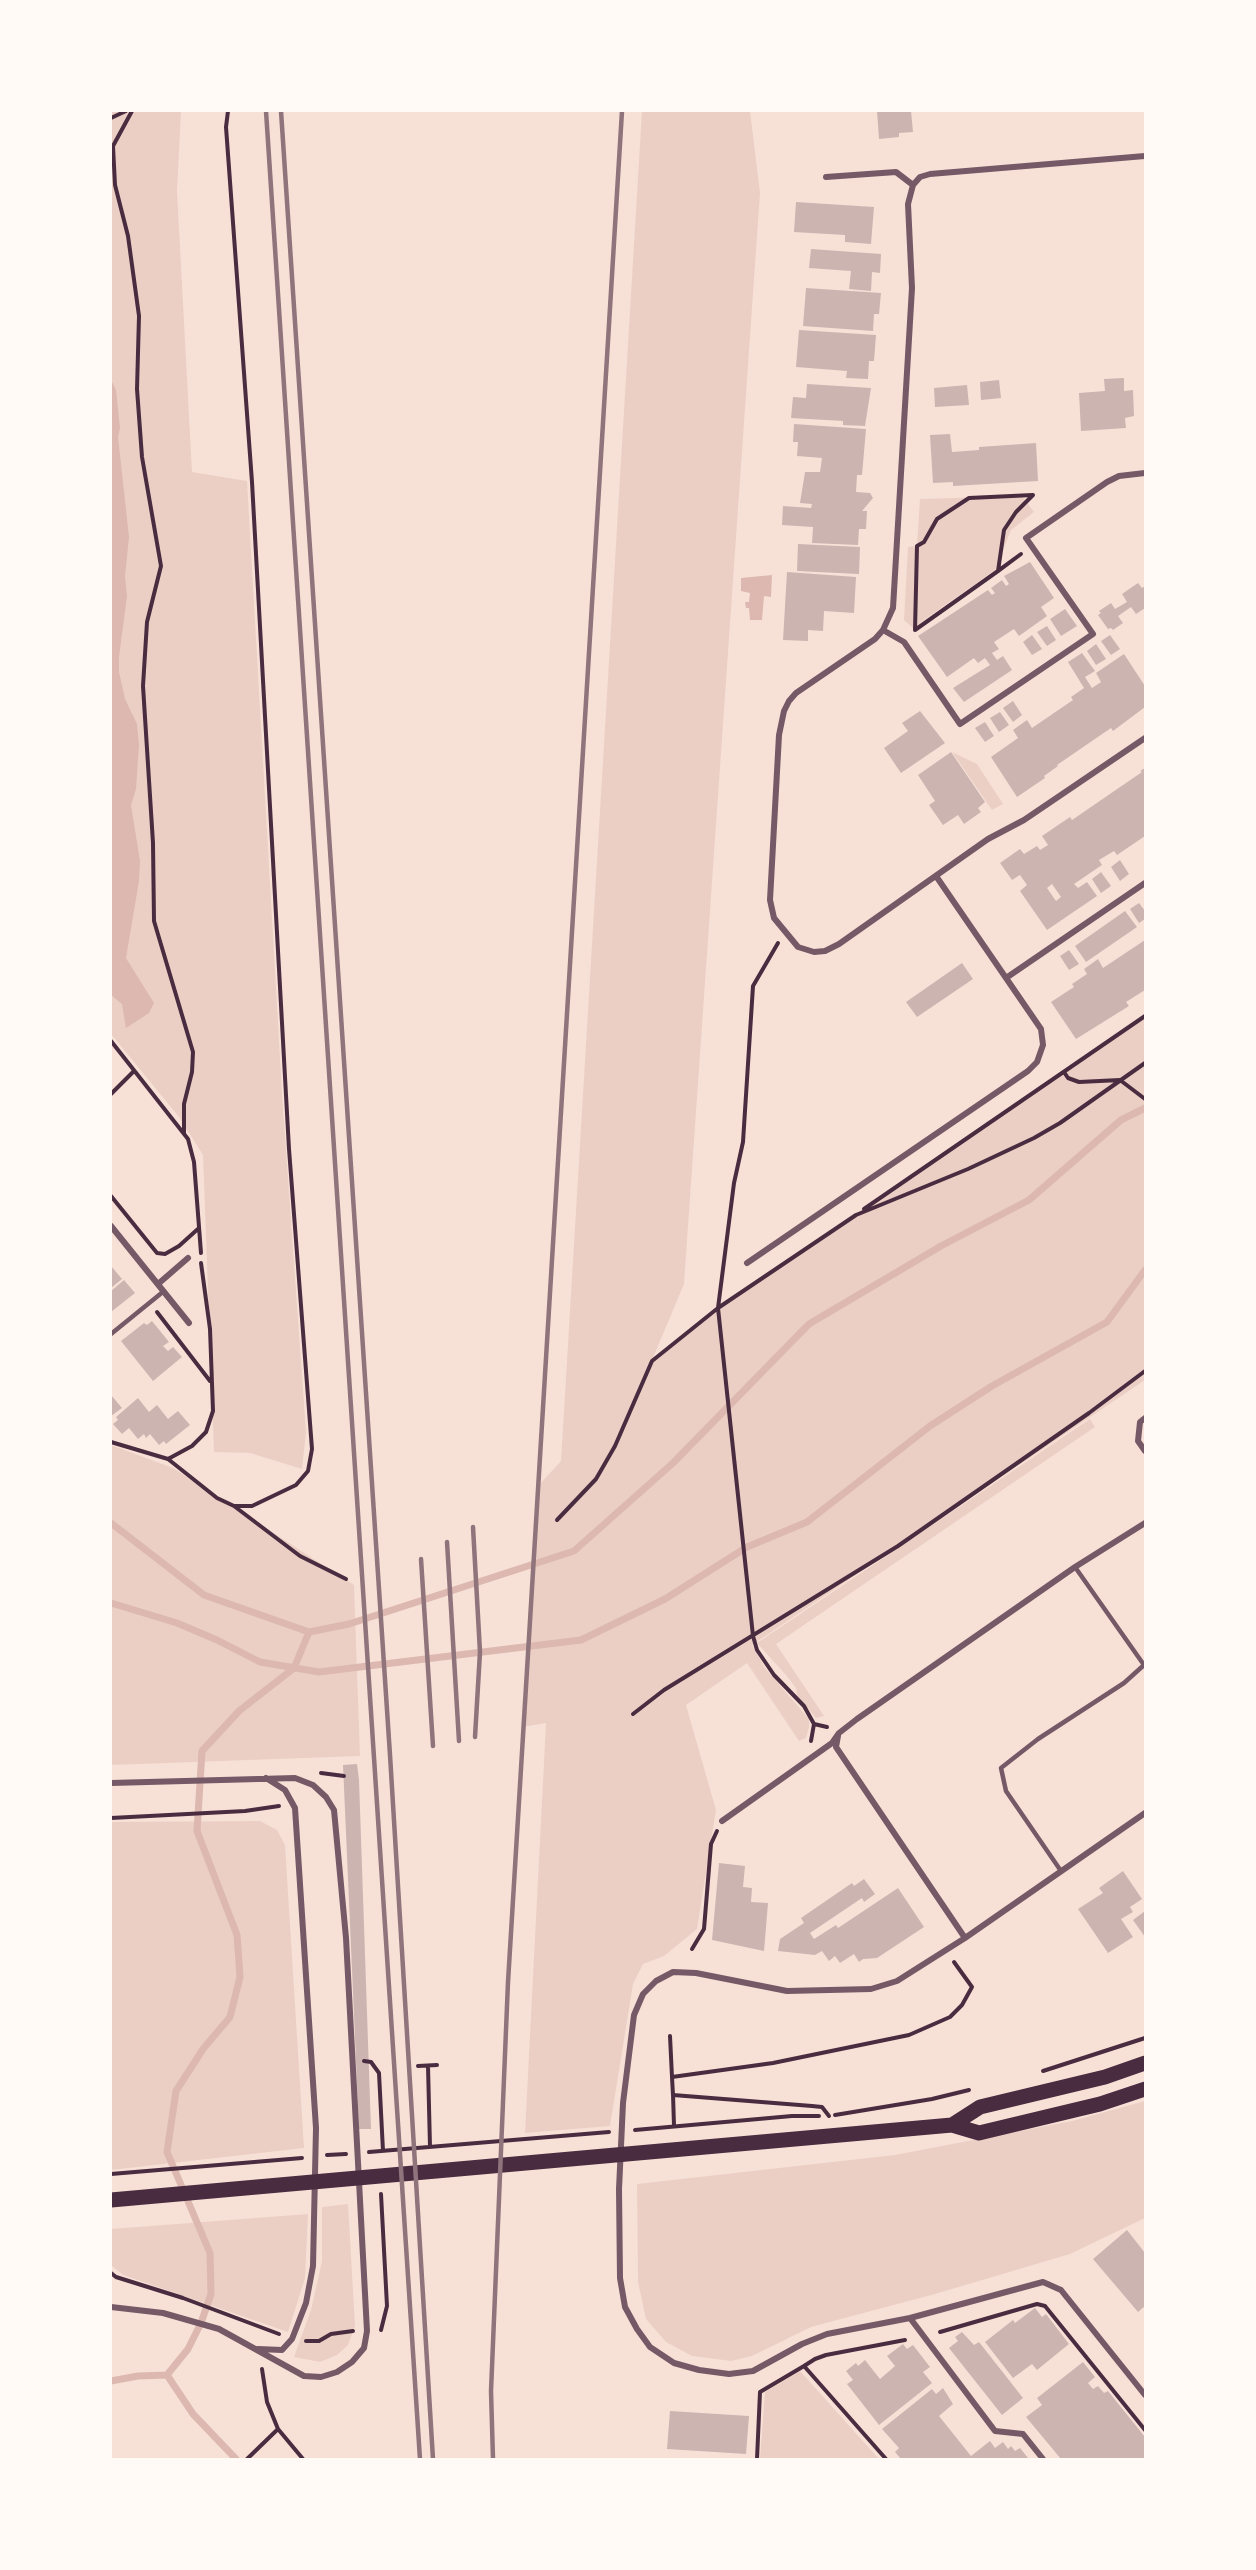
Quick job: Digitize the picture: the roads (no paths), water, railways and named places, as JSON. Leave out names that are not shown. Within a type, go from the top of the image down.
[{"type":"main road","points":[[952,2125],[980,2107],[1106,2077],[1145,2063]]},
{"type":"main road","points":[[111,2200],[952,2125],[979,2133],[1100,2104],[1145,2089]]},
{"type":"street","points":[[1145,156],[930,174],[920,177],[913,185],[908,204],[912,288],[892,608],[883,630],[875,639],[796,693],[784,711],[779,735],[770,900],[774,918],[798,946],[814,952],[825,951],[839,944],[988,839],[1024,820],[1145,738]]},
{"type":"street","points":[[826,177],[896,172],[913,185]]},
{"type":"street","points":[[883,630],[904,642],[960,724],[1093,634],[1026,538],[1107,482],[1119,476],[1145,473]]},
{"type":"street","points":[[747,1263],[1028,1071],[1041,1052],[1041,1029],[936,876]]},
{"type":"street","points":[[1006,978],[1145,883]]},
{"type":"street","points":[[111,1226],[189,1323]]},
{"type":"street","points":[[158,1284],[188,1258]]},
{"type":"street","points":[[1145,1418],[1140,1422],[1138,1441],[1145,1451]]},
{"type":"street","points":[[722,1821],[832,1743],[839,1733],[1075,1567],[1145,1523]]},
{"type":"street","points":[[839,1733],[836,1748],[965,1938]]},
{"type":"street","points":[[257,2349],[282,2350],[292,2339],[306,2303],[313,2266],[316,2128],[295,1808],[285,1790],[266,1778]]},
{"type":"street","points":[[111,1783],[295,1778],[313,1785],[326,1797],[334,1810],[346,1938],[367,2331],[364,2348],[352,2362],[337,2372],[321,2377],[304,2376],[219,2329],[163,2313],[111,2307]]},
{"type":"street","points":[[1145,1813],[965,1938],[897,1981],[871,1989],[787,1990],[696,1973],[673,1972],[656,1981],[643,1994],[634,2015],[623,2103],[619,2189],[620,2277],[626,2307],[637,2329],[650,2347],[674,2363],[699,2370],[729,2374],[753,2371],[802,2344],[827,2334],[910,2318],[1043,2282],[1061,2290],[1145,2395]]},
{"type":"street","points":[[910,2318],[995,2431],[1023,2434],[1043,2459]]},
{"type":"lane","points":[[111,1334],[164,1291]]},
{"type":"lane","points":[[1061,1871],[1006,1791],[1001,1768],[1038,1739],[1124,1683],[1144,1665],[1075,1567]]},
{"type":"waterway","points":[[111,1523],[204,1595],[309,1632],[349,1624],[574,1551],[673,1463],[809,1324],[941,1246],[1029,1200],[1121,1120],[1145,1108]]},
{"type":"waterway","points":[[111,1603],[177,1623],[260,1662],[319,1672],[581,1640],[665,1599],[747,1547],[807,1522],[930,1426],[992,1386],[1107,1322],[1145,1270]]},
{"type":"waterway","points":[[111,2381],[138,2376],[167,2375],[188,2349],[201,2323],[211,2294],[210,2253],[167,2152],[176,2091],[203,2049],[230,2017],[240,1977],[237,1935],[197,1831],[202,1751],[239,1711],[294,1668],[309,1632]]},
{"type":"waterway","points":[[167,2375],[193,2414],[236,2459]]},
{"type":"railway","points":[[266,111],[420,2459]]},
{"type":"railway","points":[[281,111],[390,1755],[433,2459]]},
{"type":"railway","points":[[493,2459],[491,2391],[508,1982],[622,111]]},
{"type":"railway","points":[[473,1527],[480,1652],[475,1737]]},
{"type":"railway","points":[[447,1542],[459,1741]]},
{"type":"railway","points":[[421,1559],[433,1746]]}]
